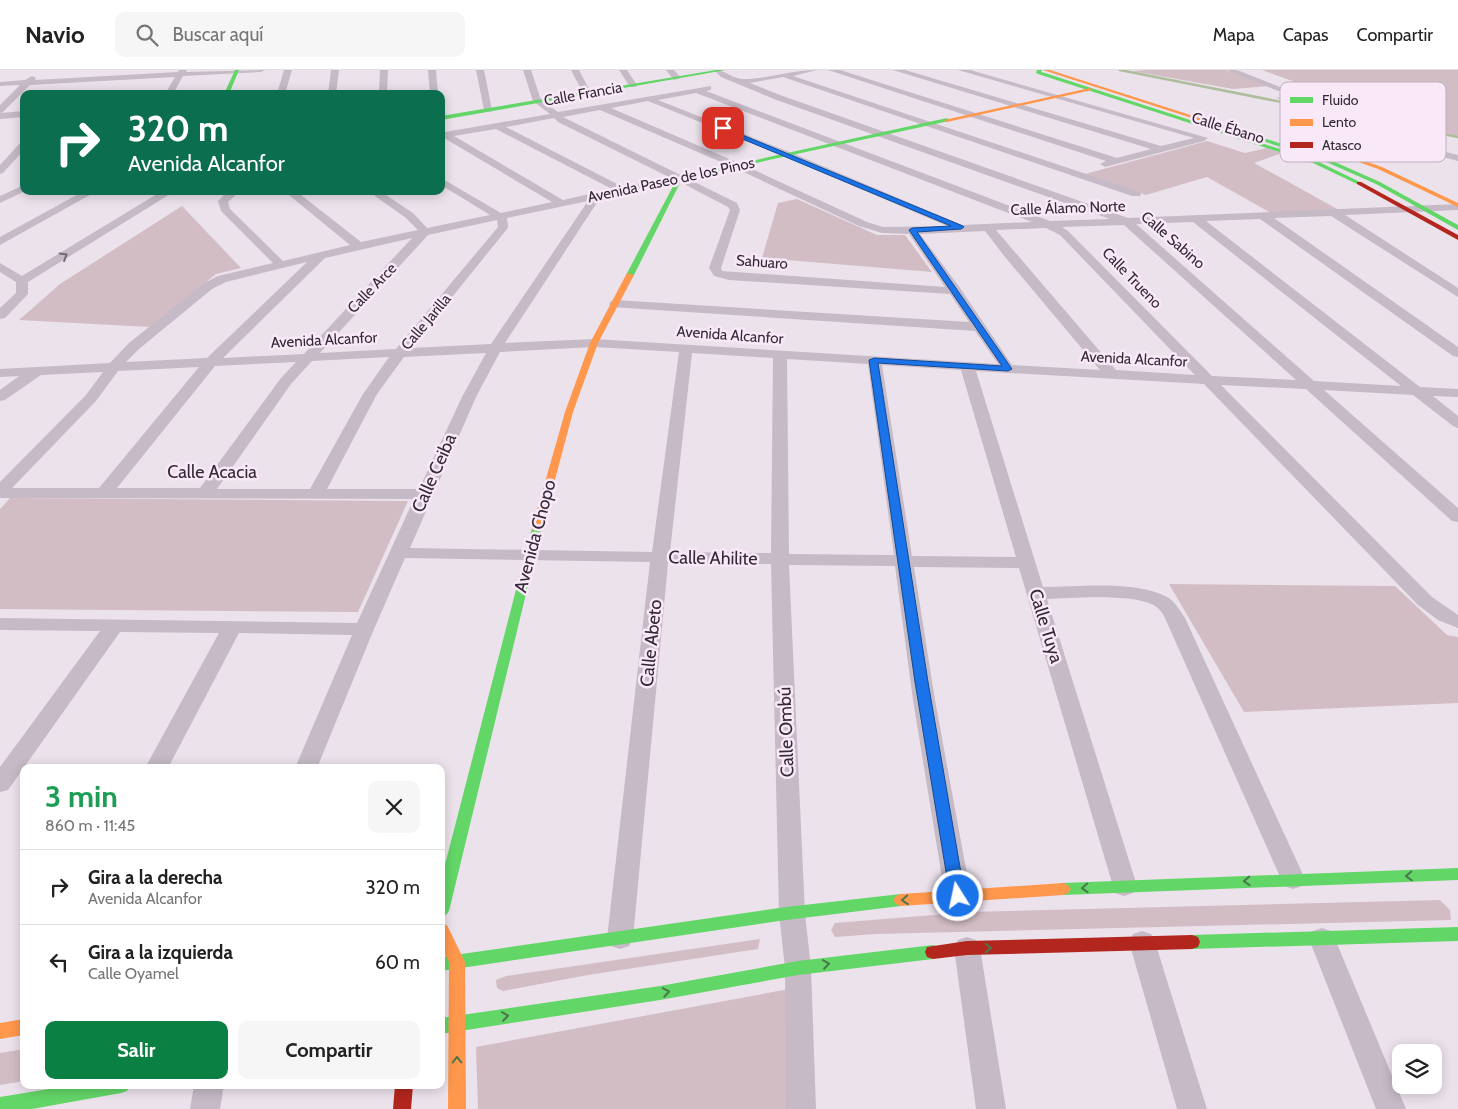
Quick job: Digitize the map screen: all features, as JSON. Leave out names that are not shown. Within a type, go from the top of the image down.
[{"type":"street","points":[[0,110],[40,70]]},
{"type":"street","points":[[74,87],[88,70]]},
{"type":"street","points":[[0,84],[80,79],[133,73],[260,70]]},
{"type":"street","points":[[282,90],[288,70]]},
{"type":"street","points":[[332,90],[335,70]]},
{"type":"street","points":[[383,90],[384,70]]},
{"type":"street","points":[[432,70],[434,90]]},
{"type":"street","points":[[480,70],[488,110]]},
{"type":"street","points":[[527,70],[538,102]]},
{"type":"street","points":[[575,70],[587,93]]},
{"type":"street","points":[[624,70],[633,85]]},
{"type":"street","name":"Calle Francia","points":[[445,117],[633,85],[674,74],[720,70]]},
{"type":"street","name":"Calle Sabino","points":[[720,70],[742,82],[882,135],[1126,221],[1458,517]]},
{"type":"street","points":[[445,136],[813,70]]},
{"type":"street","points":[[832,70],[1117,160]]},
{"type":"street","points":[[897,70],[1160,149]]},
{"type":"street","points":[[962,70],[1203,138]]},
{"type":"street","points":[[1040,70],[1038,72],[1043,74],[1088,78],[1166,110],[1280,151]]},
{"type":"street","name":"Calle Ébano","points":[[1045,70],[1280,146]]},
{"type":"street","name":"Calle Ébano","points":[[1064,70],[1088,78],[1135,89],[1280,137]]},
{"type":"street","points":[[1230,70],[1280,89]]},
{"type":"street","points":[[228,90],[236,71]]},
{"type":"street","points":[[171,90],[182,72]]},
{"type":"street","points":[[122,88],[133,73]]},
{"type":"street","points":[[782,75],[1136,194]]},
{"type":"street","name":"Avenida Paseo de los Pinos","points":[[0,492],[91,398],[114,367],[134,346],[213,283],[230,276],[359,246],[974,115],[1055,96],[1088,78]]},
{"type":"street","points":[[1135,89],[1280,134]]},
{"type":"street","name":"Calle Trueno","points":[[696,90],[1046,224],[1069,237],[1425,601],[1445,616],[1458,622]]},
{"type":"street","points":[[649,99],[961,227]]},
{"type":"street","name":"Sahuaro","points":[[538,102],[565,123],[733,205],[735,210],[715,268],[722,275],[956,291]]},
{"type":"street","name":"Calle Álamo Norte","points":[[601,108],[738,166],[863,224],[882,230],[1424,208]]},
{"type":"street","points":[[0,116],[20,114]]},
{"type":"street","points":[[498,126],[623,190]]},
{"type":"street","points":[[1072,173],[1227,132]]},
{"type":"street","points":[[445,137],[562,204]]},
{"type":"street","points":[[0,153],[20,152]]},
{"type":"street","points":[[0,171],[20,152]]},
{"type":"street","points":[[1311,162],[1336,171],[1458,238]]},
{"type":"street","name":"Calle Ébano","points":[[1331,162],[1378,183],[1458,228]]},
{"type":"street","name":"Calle Ébano","points":[[1350,162],[1383,176],[1458,215]]},
{"type":"street","points":[[1365,162],[1402,177],[1458,206]]},
{"type":"street","name":"Avenida Chopo","points":[[445,895],[529,556],[569,412],[594,343],[680,178]]},
{"type":"street","points":[[445,182],[501,217]]},
{"type":"street","points":[[0,187],[20,184]]},
{"type":"street","points":[[0,200],[20,190]]},
{"type":"street","points":[[0,242],[85,195]]},
{"type":"street","points":[[0,281],[22,281],[163,195]]},
{"type":"street","points":[[230,195],[223,201],[226,212],[280,264]]},
{"type":"street","points":[[295,195],[359,246]]},
{"type":"street","points":[[379,195],[410,217],[423,228],[424,232]]},
{"type":"street","name":"Calle Ceiba","points":[[308,764],[364,629],[469,397],[496,347],[596,196]]},
{"type":"street","points":[[1424,208],[1458,206]]},
{"type":"street","points":[[1333,212],[1458,293]]},
{"type":"street","points":[[1262,215],[1458,353]]},
{"type":"street","name":"Calle Jarilla","points":[[317,492],[370,394],[401,352],[500,232],[504,224],[501,217]]},
{"type":"street","points":[[1195,218],[1458,422]]},
{"type":"street","points":[[987,226],[1009,256],[1111,374]]},
{"type":"street","points":[[912,230],[956,291],[1008,369]]},
{"type":"street","name":"Calle Arce","points":[[206,492],[266,407],[306,357],[424,232]]},
{"type":"street","points":[[106,492],[211,362],[321,255]]},
{"type":"street","points":[[0,267],[22,281]]},
{"type":"street","points":[[1,314],[22,294],[22,281]]},
{"type":"street","points":[[615,304],[980,327]]},
{"type":"street","name":"Avenida Alcanfor","points":[[0,373],[594,343],[1008,369],[1458,393]]},
{"type":"street","name":"Calle Abeto","points":[[620,938],[660,557],[686,348]]},
{"type":"street","name":"Calle Ombú","points":[[780,354],[780,559],[792,914],[798,968],[801,1109]]},
{"type":"street","points":[[874,360],[902,561],[958,896]]},
{"type":"street","name":"Calle Tuya","points":[[967,366],[1124,886]]},
{"type":"street","points":[[0,397],[22,380],[39,372]]},
{"type":"street","name":"Calle Acacia","points":[[0,492],[424,494]]},
{"type":"street","name":"Calle Ahilite","points":[[400,553],[1026,563]]},
{"type":"street","points":[[1036,593],[1130,594],[1158,600],[1168,607],[1175,618],[1293,879]]},
{"type":"street","points":[[0,624],[364,629]]},
{"type":"street","points":[[0,784],[113,627]]},
{"type":"street","points":[[158,764],[232,628]]},
{"type":"street","points":[[445,964],[851,905],[958,896],[1124,886],[1457,875]]},
{"type":"street","points":[[445,1025],[660,993],[798,968],[966,948],[1458,934]]},
{"type":"street","points":[[445,938],[457,962],[457,1109]]},
{"type":"street","points":[[1322,939],[1391,1109]]},
{"type":"street","points":[[1142,942],[1192,1109]]},
{"type":"street","points":[[966,948],[991,1109]]},
{"type":"street","points":[[1,1107],[99,1089]]},
{"type":"street","points":[[205,1109],[208,1089]]},
{"type":"street","points":[[402,1109],[404,1089]]},
{"type":"shaded area","points":[[1225,70],[1270,86],[1233,89],[1132,71]]},
{"type":"shaded area","points":[[1262,70],[1458,70],[1458,136],[1446,134],[1446,82],[1295,82]]},
{"type":"shaded area","points":[[1207,141],[1245,153],[1267,148],[1280,154],[1254,163],[1339,210],[1271,213],[1207,177],[1146,195],[1085,174]]},
{"type":"shaded area","points":[[797,199],[877,235],[905,235],[932,272],[762,258],[778,203]]},
{"type":"shaded area","points":[[182,206],[241,268],[216,274],[150,327],[19,320],[60,284]]},
{"type":"shaded area","points":[[10,498],[408,501],[358,612],[0,609],[0,509]]},
{"type":"shaded area","points":[[1169,584],[1395,586],[1447,635],[1458,637],[1458,703],[1244,712]]},
{"type":"shaded area","points":[[1440,900],[1450,910],[1451,920],[876,934],[835,937],[831,930],[835,923],[970,912]]},
{"type":"shaded area","points":[[760,939],[758,949],[588,975],[503,991],[497,988],[496,980],[506,976]]},
{"type":"shaded area","points":[[789,989],[789,1109],[478,1109],[476,1047]]},
{"type":"shaded area","points":[[20,1050],[20,1082],[0,1085],[0,1053]]},
{"type":"waterway","points":[[1120,70],[1280,102]]},
{"type":"waterway","points":[[1446,135],[1458,137]]},
{"type":"traffic: fast","points":[[228,90],[237,70]]},
{"type":"traffic: fast","points":[[445,117],[724,70]]},
{"type":"traffic: fast","points":[[1040,70],[1038,72],[1043,74],[1280,151]]},
{"type":"traffic: fast","points":[[630,275],[680,178],[947,120]]},
{"type":"traffic: fast","points":[[1206,121],[1280,145]]},
{"type":"traffic: fast","points":[[1315,162],[1359,183]]},
{"type":"traffic: fast","points":[[1331,162],[1378,183],[1458,228]]},
{"type":"traffic: fast","points":[[445,895],[537,528]]},
{"type":"traffic: fast","points":[[1063,889],[1458,874]]},
{"type":"traffic: fast","points":[[445,964],[556,949],[728,922],[901,900]]},
{"type":"traffic: fast","points":[[1192,942],[1458,934]]},
{"type":"traffic: fast","points":[[445,1025],[660,993],[798,968],[933,952]]},
{"type":"traffic: fast","points":[[0,1106],[98,1089]]},
{"type":"traffic: slow","points":[[1045,70],[1206,121]]},
{"type":"traffic: slow","points":[[947,120],[1090,89]]},
{"type":"traffic: slow","points":[[1363,162],[1458,205]]},
{"type":"traffic: slow","points":[[537,528],[569,412],[594,343],[630,275]]},
{"type":"traffic: slow","points":[[901,900],[1063,889]]},
{"type":"traffic: slow","points":[[445,938],[457,962],[457,1109]]},
{"type":"traffic: slow","points":[[0,1031],[20,1028]]},
{"type":"traffic: jam","points":[[1359,183],[1458,238]]},
{"type":"traffic: jam","points":[[933,952],[967,948],[1192,942]]},
{"type":"traffic: jam","points":[[402,1109],[404,1089]]},
{"type":"route","points":[[723,128],[961,227],[912,230],[956,291],[1008,369],[874,360],[902,561],[958,896]]}]
